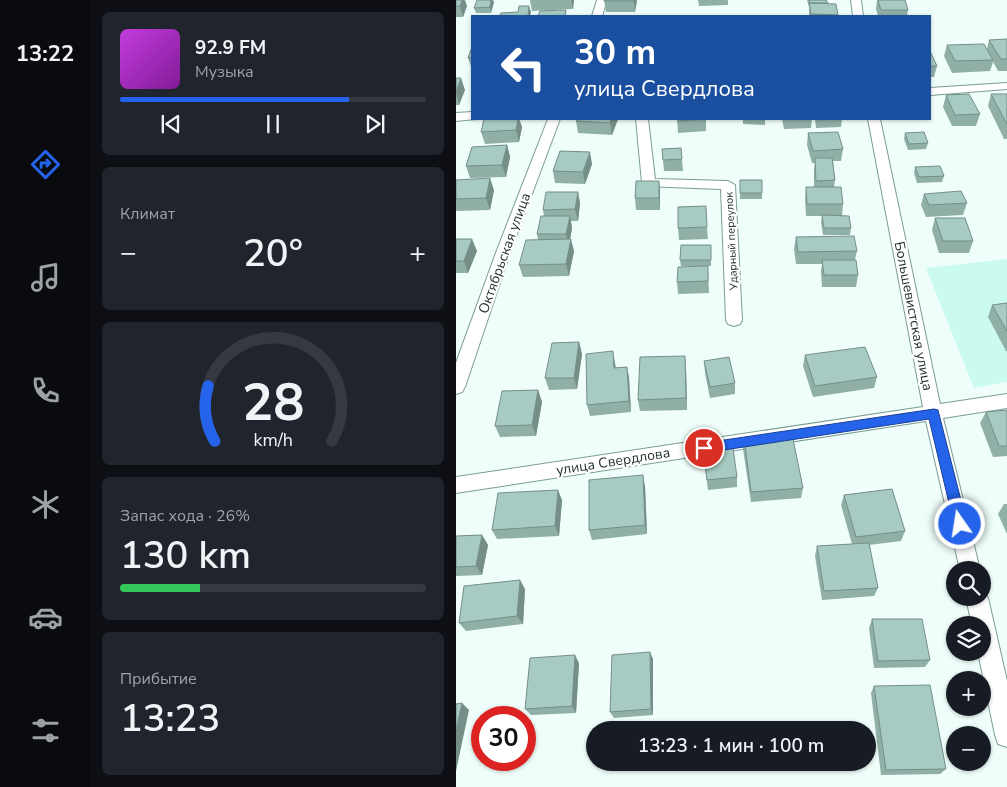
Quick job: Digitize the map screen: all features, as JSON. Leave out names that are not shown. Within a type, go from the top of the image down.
[{"type":"street","points":[[597,15],[602,0]]},
{"type":"street","points":[[856,0],[858,15]]},
{"type":"street","points":[[931,92],[1007,86]]},
{"type":"street","points":[[456,117],[471,116]]},
{"type":"street","name":"Октябрьская улица","points":[[456,387],[504,250],[554,120]]},
{"type":"street","name":"Ударный переулок","points":[[642,120],[650,182],[728,185],[734,320]]},
{"type":"street","name":"Большевистская улица","points":[[874,120],[934,414],[968,561]]},
{"type":"street","name":"улица Свердлова","points":[[456,485],[934,414],[1007,401]]},
{"type":"street","points":[[978,606],[1007,734]]},
{"type":"shaded area","points":[[1007,259],[1007,382],[974,388],[926,268]]},
{"type":"building","points":[[456,0],[462,0],[460,6],[456,6]]},
{"type":"building","points":[[477,0],[491,0],[490,7],[474,8]]},
{"type":"building","points":[[634,0],[634,1],[604,1]]},
{"type":"building","points":[[809,0],[826,0],[828,3],[810,3]]},
{"type":"building","points":[[878,0],[905,0],[908,10],[881,10]]},
{"type":"building","points":[[809,3],[836,4],[838,15],[811,14]]},
{"type":"building","points":[[519,6],[529,6],[528,15],[500,15],[501,13],[518,12]]},
{"type":"building","points":[[566,10],[565,15],[538,15],[540,11]]},
{"type":"building","points":[[1007,39],[1007,59],[1001,59],[989,40]]},
{"type":"building","points":[[984,44],[993,60],[955,61],[947,45]]},
{"type":"building","points":[[931,53],[937,66],[931,66]]},
{"type":"building","points":[[456,78],[461,78],[456,92]]},
{"type":"building","points":[[969,94],[980,114],[955,115],[946,95]]},
{"type":"building","points":[[991,94],[1007,94],[1007,124]]},
{"type":"building","points":[[484,120],[518,120],[516,130],[481,132]]},
{"type":"building","points":[[576,120],[611,120],[610,123]]},
{"type":"building","points":[[838,132],[843,149],[813,151],[808,133]]},
{"type":"building","points":[[924,132],[928,143],[909,144],[905,133]]},
{"type":"building","points":[[507,145],[502,165],[466,166],[472,147]]},
{"type":"building","points":[[681,148],[682,159],[663,160],[662,149]]},
{"type":"building","points":[[560,151],[590,152],[583,172],[553,171]]},
{"type":"building","points":[[815,158],[832,158],[835,180],[816,181]]},
{"type":"building","points":[[940,166],[944,176],[919,177],[915,167]]},
{"type":"building","points":[[490,178],[486,198],[456,199],[456,180]]},
{"type":"building","points":[[740,180],[762,180],[762,193],[740,193]]},
{"type":"building","points":[[636,181],[659,181],[659,198],[635,198]]},
{"type":"building","points":[[806,187],[841,187],[843,204],[807,204]]},
{"type":"building","points":[[961,191],[967,203],[929,205],[924,194]]},
{"type":"building","points":[[546,192],[578,192],[575,209],[543,210]]},
{"type":"building","points":[[706,206],[707,227],[678,228],[678,207]]},
{"type":"building","points":[[822,215],[849,216],[851,228],[824,228]]},
{"type":"building","points":[[541,216],[570,216],[566,234],[537,234]]},
{"type":"building","points":[[935,218],[965,218],[973,241],[943,241]]},
{"type":"building","points":[[854,236],[857,251],[798,252],[796,237]]},
{"type":"building","points":[[456,239],[472,239],[464,261],[456,261]]},
{"type":"building","points":[[571,239],[566,264],[519,265],[526,240]]},
{"type":"building","points":[[681,245],[711,245],[711,260],[680,260]]},
{"type":"building","points":[[822,260],[856,260],[858,275],[824,275]]},
{"type":"building","points":[[708,266],[708,281],[677,282],[678,267]]},
{"type":"building","points":[[1007,303],[1007,331],[992,305]]},
{"type":"building","points":[[579,342],[574,378],[545,378],[552,343]]},
{"type":"building","points":[[865,347],[877,377],[815,386],[805,355]]},
{"type":"building","points":[[613,351],[614,368],[627,367],[629,401],[587,405],[586,354]]},
{"type":"building","points":[[685,356],[686,398],[638,400],[640,357]]},
{"type":"building","points":[[729,357],[735,383],[710,387],[704,361]]},
{"type":"building","points":[[538,390],[532,425],[495,426],[502,391]]},
{"type":"building","points":[[1007,410],[1007,446],[999,446],[986,412]]},
{"type":"building","points":[[792,434],[803,488],[751,492],[744,438]]},
{"type":"building","points":[[733,448],[737,477],[707,480],[703,451]]},
{"type":"building","points":[[643,475],[645,525],[589,530],[589,480]]},
{"type":"building","points":[[892,489],[905,531],[856,537],[844,495]]},
{"type":"building","points":[[558,490],[555,526],[492,530],[498,493]]},
{"type":"building","points":[[482,535],[476,566],[456,567],[456,536]]},
{"type":"building","points":[[869,543],[878,588],[824,591],[817,546]]},
{"type":"building","points":[[520,580],[517,616],[459,623],[464,586]]},
{"type":"building","points":[[872,619],[922,619],[930,660],[878,661]]},
{"type":"building","points":[[650,652],[651,709],[610,712],[612,655]]},
{"type":"building","points":[[575,655],[572,706],[536,708],[536,706],[525,706],[530,658]]},
{"type":"building","points":[[930,685],[946,769],[886,770],[874,686]]},
{"type":"building","points":[[462,703],[456,730],[456,704]]},
{"type":"route","points":[[704,448],[934,414],[960,524]]}]
